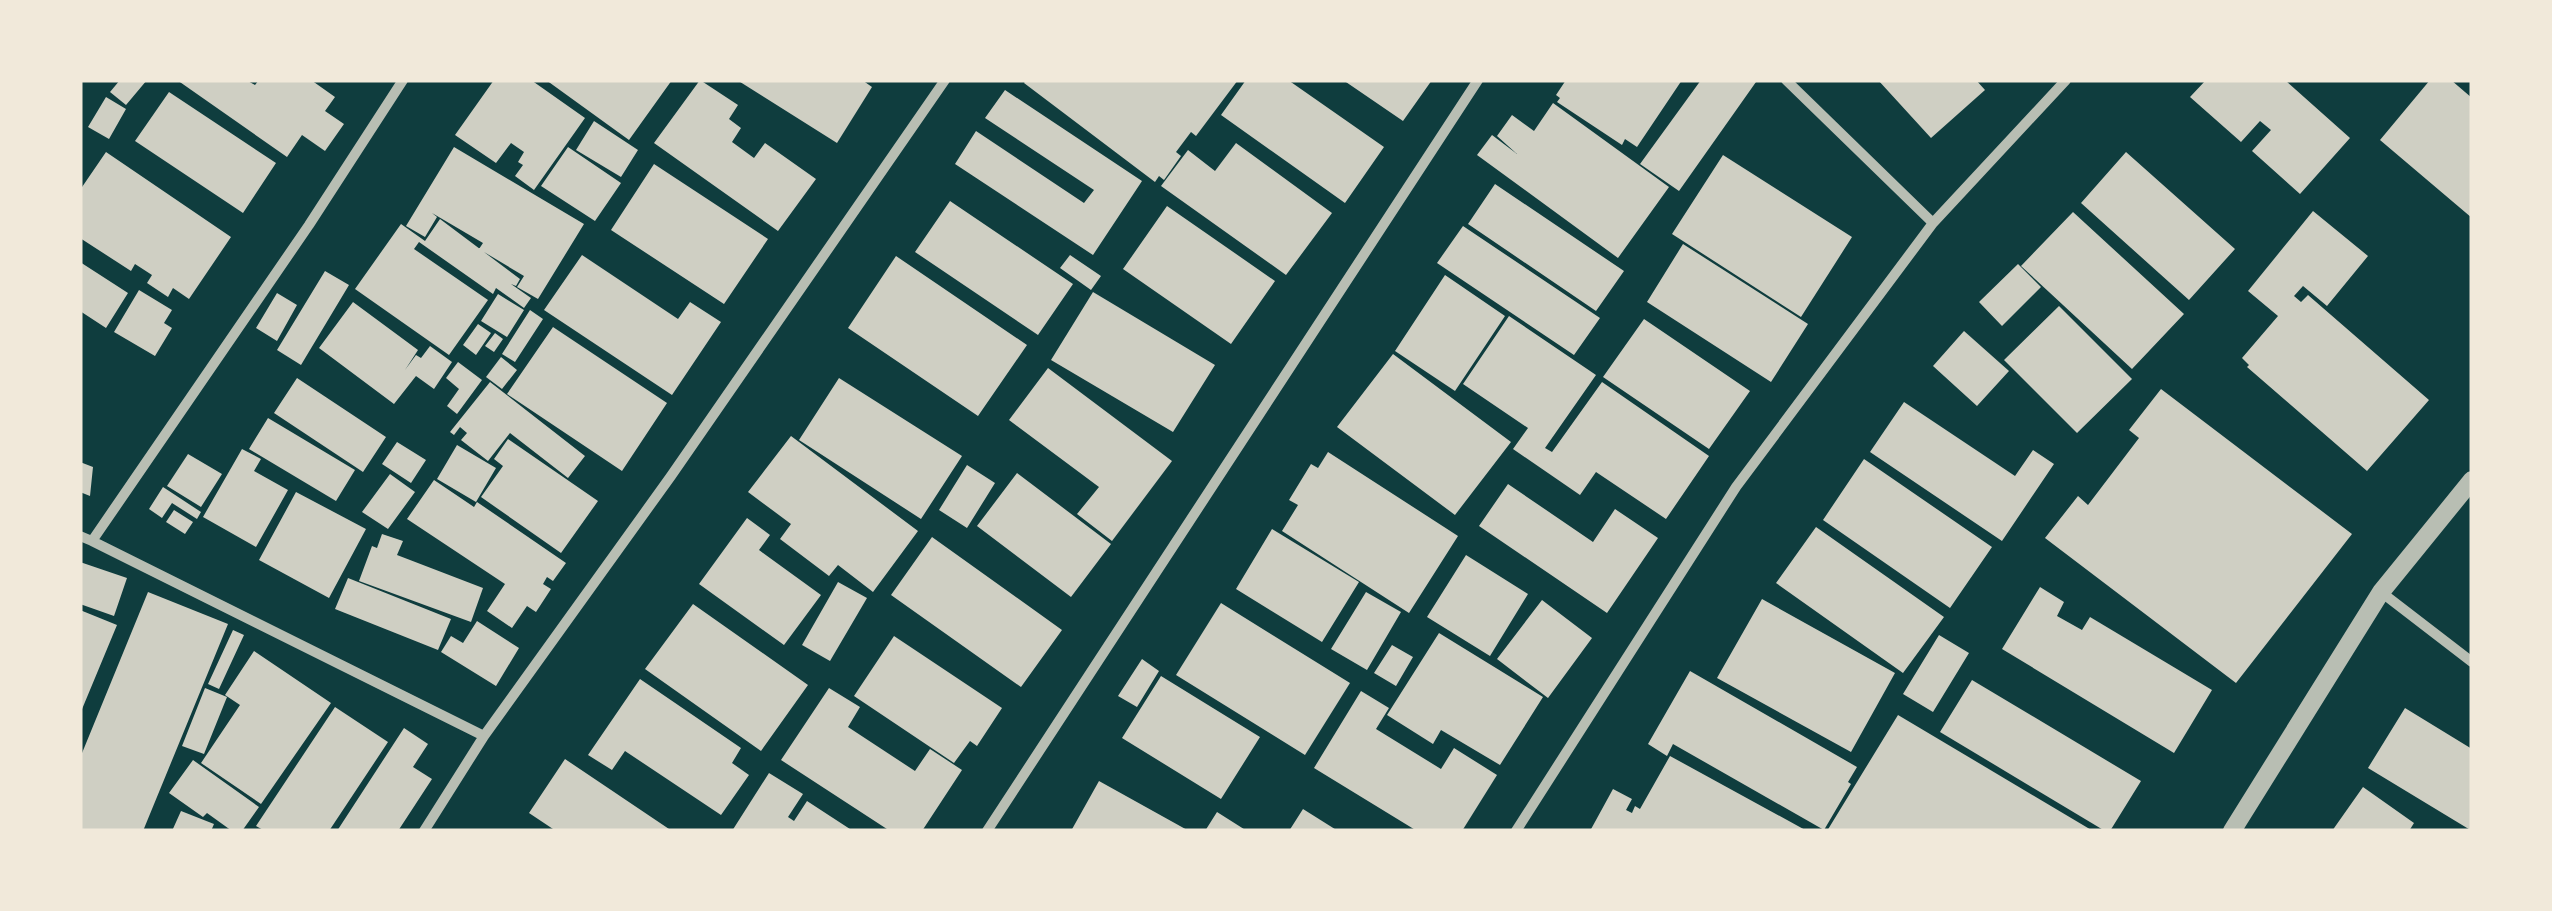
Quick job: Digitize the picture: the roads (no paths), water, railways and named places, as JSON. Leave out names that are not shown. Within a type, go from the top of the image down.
[{"type":"street","points":[[404,80],[310,225],[86,538],[484,736]]},
{"type":"street","points":[[424,831],[484,736],[672,476],[945,80]]},
{"type":"street","points":[[987,831],[1478,80]]},
{"type":"street","points":[[1786,80],[1933,223]]},
{"type":"street","points":[[1516,831],[1736,487],[1933,223],[2066,80]]},
{"type":"street","points":[[2232,831],[2380,592],[2472,480]]},
{"type":"street","points":[[2380,592],[2472,662]]}]
